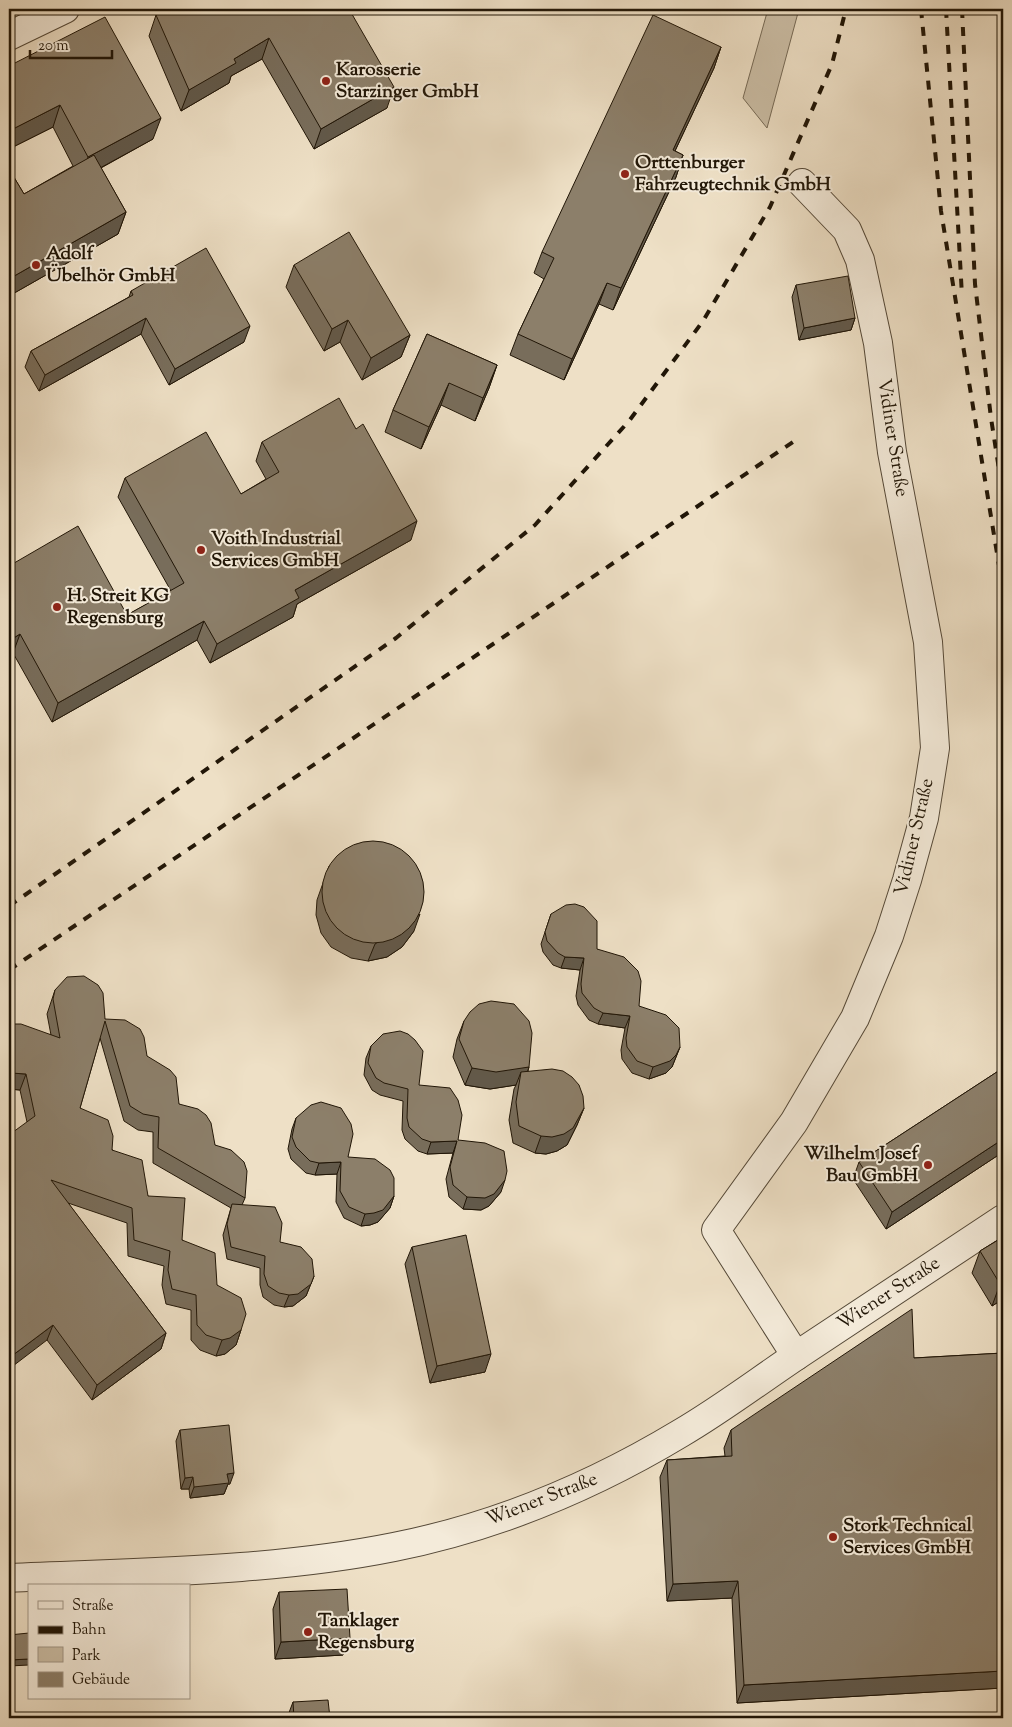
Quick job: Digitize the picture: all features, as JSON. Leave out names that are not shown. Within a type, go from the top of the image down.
[{"type":"street","points":[[9,36],[65,9]]},
{"type":"street","name":"Vidiner Straße","points":[[796,1356],[716,1230],[794,1122],[855,1018],[889,936],[907,880],[924,818],[934,748],[928,642],[892,452],[878,343],[860,260],[848,230],[802,182]]},
{"type":"street","name":"Wiener Straße","points":[[9,1578],[254,1565],[321,1559],[395,1547],[468,1528],[538,1504],[604,1476],[683,1432],[1003,1219]]},
{"type":"green space","points":[[768,9],[799,9],[767,128],[743,98]]},
{"type":"building","name":"Karosserie Starzinger GmbH","points":[[168,9],[349,9],[394,87],[321,129],[269,38],[234,59],[236,63],[189,90],[156,15]]},
{"type":"building","name":"Orttenburger Fahrzeugtechnik GmbH","points":[[653,15],[721,47],[673,150],[683,155],[621,288],[607,283],[572,359],[518,334],[554,258],[542,252]]},
{"type":"building","points":[[105,17],[161,118],[88,157],[60,105],[9,131],[9,66]]},
{"type":"building","name":"Adolf Übelhör GmbH","points":[[94,155],[126,212],[9,279],[9,169],[24,194]]},
{"type":"building","points":[[349,232],[410,335],[371,358],[348,320],[332,329],[294,265]]},
{"type":"building","points":[[206,248],[250,326],[175,369],[146,318],[45,375],[31,351],[133,295],[131,291]]},
{"type":"building","points":[[848,276],[855,318],[804,328],[796,285]]},
{"type":"building","points":[[427,334],[497,365],[483,398],[449,383],[429,427],[393,410]]},
{"type":"building","points":[[339,398],[356,429],[363,424],[417,521],[295,590],[299,598],[217,644],[204,621],[58,703],[20,634],[9,641],[9,566],[78,526],[127,615],[184,583],[125,478],[206,432],[241,494],[279,472],[262,442]]},
{"type":"building","points":[[373,841],[393,845],[409,856],[420,872],[424,892],[420,912],[409,928],[393,939],[373,943],[353,939],[337,928],[326,912],[322,892],[326,872],[337,856],[353,845]]},
{"type":"building","points":[[575,904],[584,907],[597,921],[597,949],[624,957],[638,971],[641,981],[639,1006],[666,1015],[679,1028],[680,1047],[670,1061],[653,1067],[637,1061],[627,1047],[626,1038],[630,1016],[603,1013],[594,1008],[582,993],[581,984],[584,958],[565,957],[558,953],[547,941],[545,932],[551,914],[566,905]]},
{"type":"building","points":[[84,976],[98,985],[103,993],[105,1019],[125,1020],[140,1029],[144,1037],[147,1056],[170,1070],[176,1077],[179,1104],[198,1109],[206,1115],[211,1123],[215,1145],[231,1150],[244,1162],[247,1171],[245,1198],[158,1148],[159,1117],[143,1114],[130,1106],[105,1021],[80,1108],[108,1120],[113,1136],[112,1150],[142,1160],[148,1196],[185,1198],[182,1240],[215,1253],[217,1285],[241,1298],[246,1314],[241,1330],[230,1338],[222,1340],[206,1335],[197,1325],[196,1295],[172,1289],[168,1270],[170,1251],[134,1240],[132,1208],[51,1180],[166,1333],[97,1385],[53,1325],[9,1358],[9,1135],[35,1116],[26,1074],[9,1072],[9,1026],[21,1024],[60,1038],[53,999],[55,990],[67,977]]},
{"type":"building","points":[[491,1001],[514,1004],[529,1021],[532,1033],[529,1067],[496,1072],[472,1068],[459,1039],[464,1021],[479,1004]]},
{"type":"building","points":[[400,1031],[408,1034],[415,1040],[423,1051],[419,1085],[450,1088],[458,1100],[462,1115],[458,1140],[485,1143],[504,1151],[507,1171],[505,1180],[494,1194],[485,1198],[467,1197],[453,1185],[450,1167],[457,1141],[431,1142],[422,1139],[409,1127],[407,1118],[408,1089],[384,1083],[376,1078],[368,1063],[371,1046],[383,1034]]},
{"type":"building","name":"Wilhelm Josef Bau GmbH","points":[[1003,1068],[1003,1139],[892,1212],[859,1162]]},
{"type":"building","points":[[552,1069],[563,1071],[579,1085],[583,1096],[584,1108],[573,1128],[564,1134],[552,1137],[541,1136],[519,1126],[516,1102],[521,1072]]},
{"type":"building","points":[[321,1102],[341,1108],[351,1124],[353,1134],[348,1157],[375,1159],[390,1170],[394,1178],[394,1196],[383,1210],[365,1214],[349,1207],[340,1191],[341,1162],[319,1163],[310,1161],[296,1147],[292,1137],[296,1118],[311,1105]]},
{"type":"building","points":[[232,1204],[275,1207],[282,1223],[280,1242],[301,1247],[312,1259],[314,1276],[311,1284],[298,1294],[289,1295],[279,1293],[268,1286],[264,1274],[265,1256],[231,1247],[227,1224]]},
{"type":"building","points":[[466,1235],[491,1354],[437,1366],[412,1247]]},
{"type":"building","points":[[1003,1237],[1003,1282],[1000,1284],[980,1251]]},
{"type":"building","name":"Stork Technical Services GmbH","points":[[912,1309],[914,1358],[1003,1353],[1003,1671],[744,1685],[738,1581],[673,1584],[667,1460],[732,1456],[731,1430]]},
{"type":"building","points":[[229,1425],[234,1473],[227,1474],[229,1483],[194,1487],[193,1477],[185,1478],[180,1430]]},
{"type":"building","points":[[347,1589],[350,1638],[281,1642],[279,1592]]},
{"type":"building","points":[[28,1633],[28,1659],[9,1660],[9,1635]]},
{"type":"building","points":[[328,1700],[330,1718],[294,1718],[293,1702]]},
{"type":"railway","points":[[9,906],[396,638],[535,525],[629,421],[703,321],[770,207],[832,64],[846,9]]},
{"type":"railway","points":[[921,9],[941,211],[1003,590]]},
{"type":"railway","points":[[946,9],[962,296]]},
{"type":"railway","points":[[962,9],[975,284],[991,418],[1003,495]]},
{"type":"railway","points":[[9,970],[793,442]]},
{"type":"place","name":"Karosserie Starzinger GmbH","points":[[326,81]]},
{"type":"place","name":"Orttenburger Fahrzeugtechnik GmbH","points":[[625,174]]},
{"type":"place","name":"Adolf Übelhör GmbH","points":[[36,265]]},
{"type":"place","name":"Voith Industrial Services GmbH","points":[[201,550]]},
{"type":"place","name":"H. Streit KG Regensburg","points":[[57,607]]},
{"type":"place","name":"Wilhelm Josef Bau GmbH","points":[[928,1165]]},
{"type":"place","name":"Stork Technical Services GmbH","points":[[833,1537]]},
{"type":"place","name":"Tanklager Regensburg","points":[[308,1632]]}]
